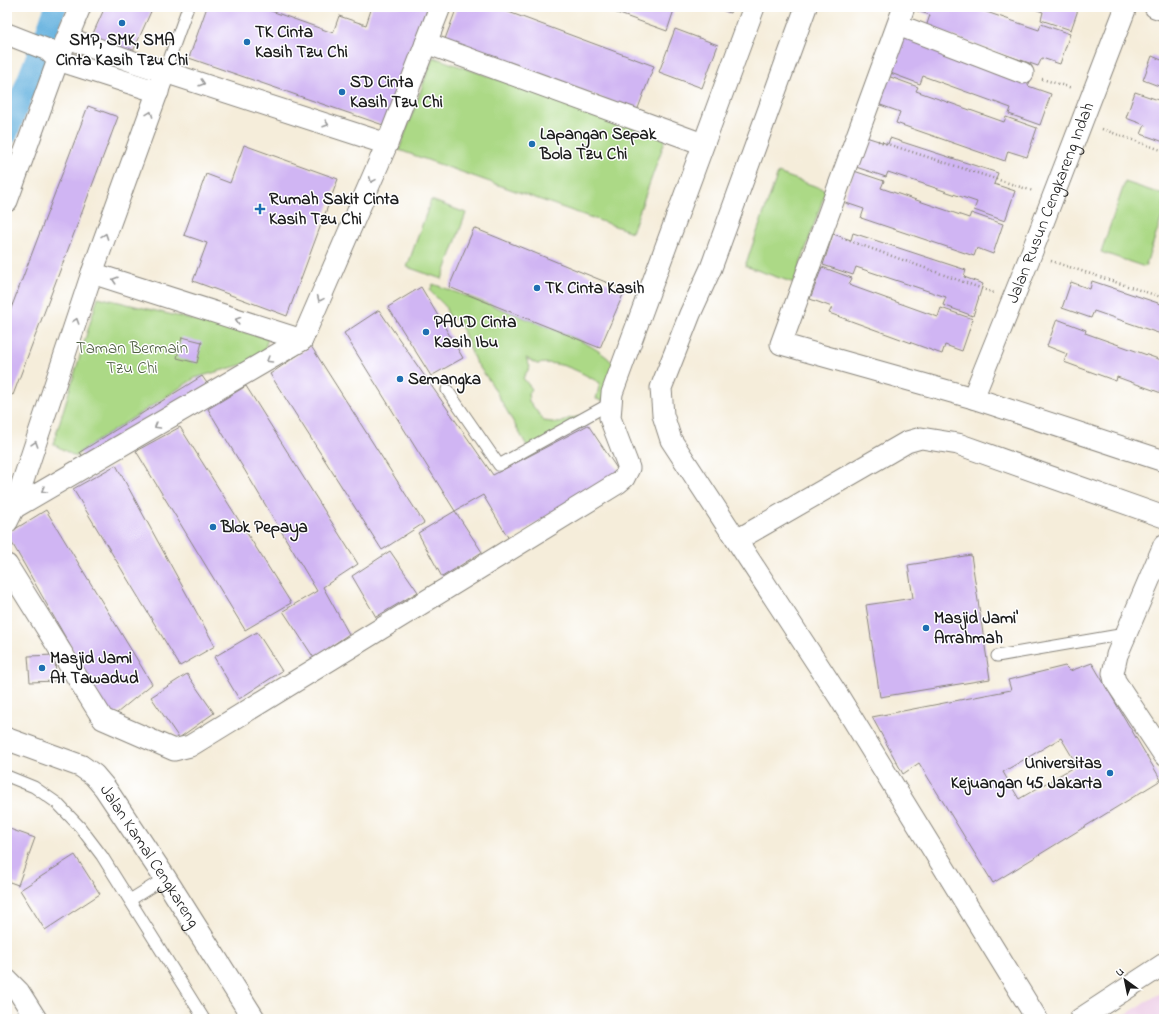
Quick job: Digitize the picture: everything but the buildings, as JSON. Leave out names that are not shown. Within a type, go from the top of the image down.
[{"type":"street","points":[[7,201],[50,52],[68,38],[80,7]]},
{"type":"street","points":[[10,515],[302,340],[387,144],[440,7]]},
{"type":"street","points":[[7,565],[103,719],[174,750],[190,746],[624,478],[628,472],[628,463],[613,429],[610,418],[613,389],[754,7]]},
{"type":"street","points":[[806,7],[711,268],[690,314],[661,388],[663,415],[671,440],[839,697],[1037,1019]]},
{"type":"street","name":"Jalan Rusun Cengkareng Indah","points":[[973,398],[1031,254],[1126,7]]},
{"type":"street","points":[[1155,7],[1164,10]]},
{"type":"street","points":[[1024,73],[901,16],[781,344],[973,398],[1164,461]]},
{"type":"street","points":[[10,35],[50,52],[158,92]]},
{"type":"street","points":[[68,38],[387,144]]},
{"type":"street","points":[[426,43],[703,144]]},
{"type":"street","points":[[10,515],[92,273],[165,71]]},
{"type":"street","points":[[92,273],[302,340]]},
{"type":"street","points":[[737,540],[907,442],[921,438],[958,444],[1164,517]]},
{"type":"street","points":[[1164,544],[1125,634],[1114,666],[1115,681],[1164,755]]},
{"type":"street","name":"Jalan Kamal Cengkareng","points":[[7,739],[81,766],[94,775],[106,788],[254,1019]]},
{"type":"street","points":[[1080,1019],[1164,964]]},
{"type":"street","points":[[7,980],[19,992],[36,1019]]},
{"type":"lane","points":[[165,71],[188,7]]},
{"type":"lane","points":[[447,390],[499,465],[611,403]]},
{"type":"lane","points":[[997,656],[1125,634]]},
{"type":"lane","points":[[7,776],[34,787],[57,802],[80,827],[102,856],[204,1019]]},
{"type":"lane","points":[[130,900],[165,878]]},
{"type":"path","points":[[1024,73],[1092,94]]},
{"type":"path","points":[[1081,121],[1164,151]]},
{"type":"path","points":[[858,134],[1052,197]]},
{"type":"path","points":[[822,231],[1013,300]]},
{"type":"path","points":[[1031,254],[1164,298]]},
{"type":"shaded area","points":[[1164,991],[1164,1019],[1118,1019]]},
{"type":"green space","name":"Lapangan Sepak Bola Tzu Chi","points":[[433,57],[666,138],[632,232],[399,150]]},
{"type":"green space","points":[[778,173],[826,190],[794,283],[745,266]]},
{"type":"green space","points":[[1125,182],[1164,195],[1164,211],[1145,267],[1101,252]]},
{"type":"green space","points":[[431,200],[466,213],[442,279],[407,267]]},
{"type":"green space","points":[[433,284],[566,334],[592,347],[607,357],[614,364],[606,402],[596,399],[600,383],[593,379],[562,365],[546,363],[537,364],[526,358],[530,367],[523,378],[532,389],[528,394],[529,401],[544,421],[560,423],[570,418],[587,416],[588,425],[556,438],[531,453],[491,383],[475,361],[459,320],[449,317],[445,306],[430,291]]},
{"type":"green space","name":"Taman Bermain Tzu Chi","points":[[98,297],[268,338],[262,359],[195,378],[80,452],[76,457],[53,444]]},
{"type":"waterway","points":[[7,134],[56,7]]},
{"type":"place","name":"SMP, SMK, SMA Cinta Kasih Tzu Chi","points":[[122,23]]},
{"type":"place","name":"TK Cinta Kasih Tzu Chi","points":[[247,42]]},
{"type":"place","name":"SD Cinta Kasih Tzu Chi","points":[[342,92]]},
{"type":"place","name":"Lapangan Sepak Bola Tzu Chi","points":[[532,144]]},
{"type":"place","name":"Rumah Sakit Cinta Kasih Tzu Chi","points":[[260,209]]},
{"type":"place","name":"TK Cinta Kasih","points":[[537,288]]},
{"type":"place","name":"PAUD Cinta Kasih Ibu","points":[[426,332]]},
{"type":"place","name":"Semangka","points":[[400,379]]},
{"type":"place","name":"Blok Pepaya","points":[[213,527]]},
{"type":"place","name":"Masjid Jami' Arrahmah","points":[[926,628]]},
{"type":"place","name":"Masjid Jami At Tawadud","points":[[42,668]]},
{"type":"place","name":"Universitas Kejuangan 45 Jakarta","points":[[1110,773]]}]
